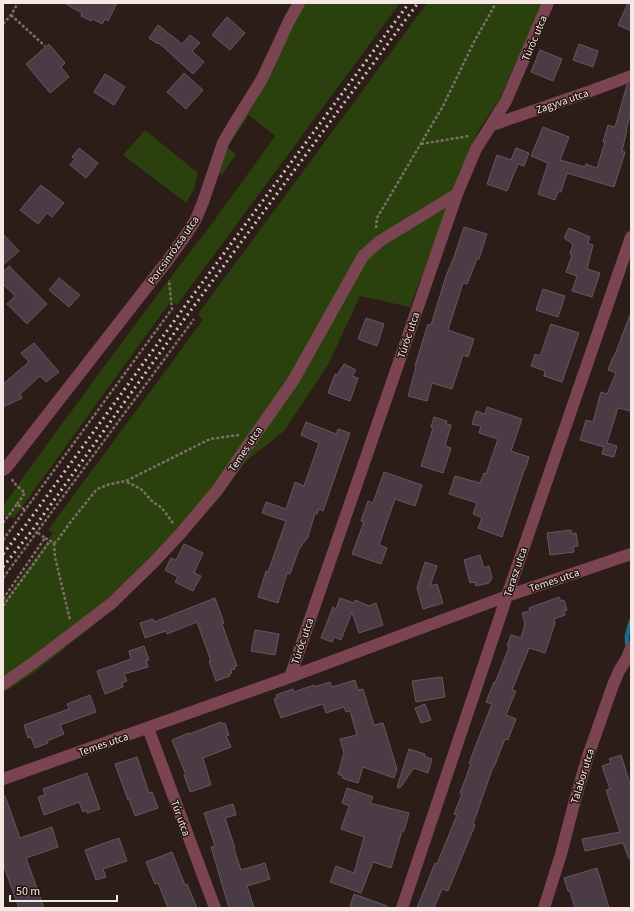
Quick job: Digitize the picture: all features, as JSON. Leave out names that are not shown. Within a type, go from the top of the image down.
[{"type":"street","name":"Porcsinrózsa utca","points":[[4,467],[168,260],[186,235],[196,219],[203,202],[223,143],[262,79],[299,3]]},
{"type":"street","name":"Túróc utca","points":[[290,677],[457,194],[476,149],[506,101],[548,3]]},
{"type":"street","name":"Zagyva utca","points":[[488,129],[631,76]]},
{"type":"street","name":"Temes utca","points":[[3,684],[112,603],[181,533],[218,489],[293,381],[363,256],[380,241],[457,194]]},
{"type":"street","name":"Terasz utca","points":[[402,908],[507,596],[631,238]]},
{"type":"street","name":"Temes utca","points":[[3,780],[290,677],[507,596],[631,554]]},
{"type":"street","name":"Talabor utca","points":[[544,908],[561,854],[574,800],[588,756],[613,685],[620,671],[630,658]]},
{"type":"street","name":"Túr utca","points":[[148,728],[215,908]]},
{"type":"path","points":[[3,24],[11,15],[18,3]]},
{"type":"path","points":[[380,241],[376,232],[378,218],[443,106],[474,42],[496,3]]},
{"type":"path","points":[[11,15],[45,46]]},
{"type":"path","points":[[420,144],[488,129]]},
{"type":"path","points":[[3,540],[172,309],[168,260]]},
{"type":"path","points":[[3,578],[194,319]]},
{"type":"path","points":[[54,543],[58,541],[72,520],[97,489],[110,484],[126,481],[210,439],[259,430]]},
{"type":"path","points":[[3,523],[25,493],[13,482],[4,467]]},
{"type":"path","points":[[126,481],[141,489],[153,502],[162,508],[181,533]]},
{"type":"path","points":[[17,504],[25,510]]},
{"type":"path","points":[[37,532],[54,543],[55,557],[73,632]]},
{"type":"path","points":[[3,599],[46,538]]},
{"type":"path","points":[[3,606],[50,540]]},
{"type":"green space","points":[[293,3],[400,3],[177,305],[171,301],[14,518],[3,515],[3,506],[31,466],[157,295],[211,225],[275,136],[249,115],[227,147],[236,154],[222,175],[217,171],[229,138]]},
{"type":"green space","points":[[427,3],[543,3],[499,100],[478,131],[410,307],[360,296],[328,365],[284,431],[246,461],[221,496],[184,538],[115,608],[35,672],[3,693],[3,602],[53,533],[48,530],[203,320],[198,314]]},
{"type":"green space","points":[[145,130],[198,173],[194,189],[186,203],[123,155]]},
{"type":"building","points":[[64,3],[117,3],[108,21],[105,19],[102,24],[93,19],[91,21],[81,16],[82,13]]},
{"type":"building","points":[[628,3],[631,3],[631,31],[618,25]]},
{"type":"building","points":[[227,17],[245,33],[230,50],[212,35]]},
{"type":"building","points":[[158,25],[182,44],[190,35],[200,43],[192,51],[204,62],[193,74],[159,43],[158,44],[149,38]]},
{"type":"building","points":[[49,44],[65,63],[61,67],[69,77],[50,93],[26,64]]},
{"type":"building","points":[[579,44],[598,51],[593,67],[573,60]]},
{"type":"building","points":[[540,50],[562,59],[553,81],[531,72]]},
{"type":"building","points":[[184,73],[203,90],[186,109],[167,92]]},
{"type":"building","points":[[105,74],[125,87],[114,105],[94,92]]},
{"type":"building","points":[[631,84],[631,112],[622,151],[625,152],[614,187],[567,173],[561,192],[558,192],[555,200],[538,194],[548,163],[531,156],[543,127],[569,137],[560,160],[585,167],[586,164],[597,168],[605,142],[603,142],[608,125],[615,127],[627,85]]},
{"type":"building","points":[[79,148],[98,163],[86,178],[70,165],[75,159],[72,157]]},
{"type":"building","points":[[516,148],[529,153],[524,166],[518,164],[507,191],[487,184],[497,155],[511,160]]},
{"type":"building","points":[[41,185],[64,203],[52,217],[47,213],[38,224],[20,210]]},
{"type":"building","points":[[464,227],[487,234],[479,259],[477,259],[467,284],[463,283],[448,330],[474,339],[468,357],[463,355],[452,389],[432,383],[427,401],[408,396],[416,367],[415,366],[428,324],[431,325],[446,276]]},
{"type":"building","points":[[569,228],[590,237],[588,243],[593,245],[587,269],[600,273],[592,297],[572,291],[577,276],[566,272],[572,255],[570,254],[573,244],[564,238]]},
{"type":"building","points":[[3,234],[19,251],[3,265]]},
{"type":"building","points":[[9,266],[47,304],[27,324],[7,304],[15,296],[3,284],[3,272]]},
{"type":"building","points":[[59,278],[80,295],[69,307],[49,290]]},
{"type":"building","points":[[543,289],[565,296],[558,317],[536,310]]},
{"type":"building","points":[[630,315],[631,411],[618,408],[607,443],[617,446],[614,457],[602,454],[604,447],[580,440],[586,420],[593,422],[601,392],[607,394],[616,373],[608,370]]},
{"type":"building","points":[[366,318],[384,324],[377,346],[358,339]]},
{"type":"building","points":[[551,324],[579,333],[562,382],[544,376],[545,371],[531,366],[535,354],[540,356]]},
{"type":"building","points":[[34,343],[59,372],[46,382],[40,376],[20,394],[22,398],[3,407],[3,384],[29,362],[21,353]]},
{"type":"building","points":[[344,364],[356,370],[352,376],[358,378],[350,401],[328,393],[335,374],[337,375]]},
{"type":"building","points":[[487,407],[522,419],[511,451],[529,457],[502,537],[478,528],[482,518],[473,514],[477,503],[449,494],[455,476],[480,483],[484,473],[486,474],[498,439],[479,433],[481,426],[472,424],[476,411],[485,414]]},
{"type":"building","points":[[434,417],[447,421],[446,424],[451,425],[445,446],[451,448],[443,473],[421,466],[433,428],[431,427]]},
{"type":"building","points":[[306,422],[336,434],[338,429],[350,433],[323,511],[319,509],[317,514],[315,513],[308,537],[299,549],[290,574],[287,573],[278,603],[258,597],[266,571],[268,572],[286,521],[262,513],[266,502],[286,509],[295,482],[304,486],[319,443],[301,435]]},
{"type":"building","points":[[384,472],[422,485],[415,506],[395,499],[379,545],[387,548],[381,564],[352,554],[364,522],[361,521],[368,501],[373,503]]},
{"type":"building","points":[[571,530],[572,534],[576,533],[578,546],[573,547],[574,552],[550,555],[547,533]]},
{"type":"building","points":[[184,544],[203,553],[194,573],[201,576],[193,591],[175,582],[178,577],[165,570],[171,558],[176,560]]},
{"type":"building","points":[[480,555],[484,568],[489,566],[492,578],[489,583],[476,586],[475,582],[470,583],[464,560]]},
{"type":"building","points":[[425,562],[437,566],[430,586],[437,584],[443,603],[423,609],[417,588]]},
{"type":"building","points":[[559,597],[561,601],[564,600],[567,610],[564,611],[565,615],[554,619],[555,623],[545,653],[529,648],[512,690],[516,691],[506,715],[516,719],[508,740],[505,739],[493,767],[473,824],[475,825],[448,891],[442,889],[434,908],[417,908],[435,863],[437,864],[457,815],[454,814],[471,764],[469,763],[492,704],[486,702],[509,647],[507,646],[511,635],[521,638],[525,624],[522,613],[530,611],[529,608]]},
{"type":"building","points":[[215,598],[224,623],[222,624],[237,666],[234,667],[235,669],[231,670],[232,673],[229,674],[230,676],[216,681],[209,661],[211,661],[197,622],[167,634],[166,631],[145,638],[140,623],[153,619],[154,622]]},
{"type":"building","points":[[340,598],[354,603],[355,600],[369,606],[376,603],[383,625],[359,633],[352,612],[341,640],[334,637],[332,642],[321,638],[333,607],[336,609]]},
{"type":"building","points":[[255,630],[279,634],[275,655],[251,651]]},
{"type":"building","points":[[144,646],[149,660],[146,661],[148,667],[124,674],[127,681],[122,683],[123,687],[105,694],[97,671],[131,659],[129,651]]},
{"type":"building","points":[[442,677],[445,697],[416,702],[412,681]]},
{"type":"building","points":[[355,680],[358,690],[363,689],[374,725],[383,723],[397,769],[394,778],[363,767],[358,783],[342,778],[343,776],[338,774],[344,753],[340,739],[357,735],[350,711],[346,712],[344,707],[326,713],[323,704],[281,718],[274,699],[277,698],[276,695],[293,689],[294,692],[314,685],[314,687],[330,682],[332,687]]},
{"type":"building","points":[[90,695],[96,712],[60,725],[64,734],[35,748],[31,737],[28,738],[24,725],[69,709],[67,704]]},
{"type":"building","points":[[425,704],[431,720],[421,723],[415,708]]},
{"type":"building","points":[[221,722],[222,724],[225,723],[229,735],[226,736],[231,747],[203,758],[211,785],[190,792],[184,775],[186,775],[172,740]]},
{"type":"building","points":[[409,749],[425,754],[424,756],[432,759],[428,773],[414,768],[400,788],[397,787]]},
{"type":"building","points":[[621,755],[631,787],[631,859],[629,859],[623,843],[585,851],[582,839],[620,832],[606,790],[610,789],[602,766],[611,763],[609,759]]},
{"type":"building","points":[[137,757],[149,793],[152,792],[158,808],[135,816],[115,764]]},
{"type":"building","points":[[87,773],[100,809],[87,813],[86,810],[83,812],[79,802],[44,815],[38,797],[45,795],[43,789]]},
{"type":"building","points":[[347,788],[373,797],[370,803],[409,813],[391,868],[373,862],[361,893],[330,882],[336,866],[354,873],[364,837],[341,829],[349,806],[342,803]]},
{"type":"building","points":[[3,796],[5,796],[20,838],[52,827],[58,847],[26,858],[44,908],[19,908],[8,878],[3,862]]},
{"type":"building","points":[[233,804],[236,815],[225,818],[241,870],[265,863],[270,879],[247,886],[254,908],[229,908],[211,847],[215,846],[204,813]]},
{"type":"building","points":[[119,838],[127,861],[103,869],[106,877],[96,880],[85,850]]},
{"type":"building","points":[[172,852],[185,885],[187,884],[197,908],[168,908],[158,883],[155,884],[146,862]]},
{"type":"building","points":[[597,868],[609,908],[575,908],[564,878]]},
{"type":"building","points":[[354,894],[387,906],[387,908],[356,908],[350,906]]},
{"type":"waterway","points":[[627,644],[627,635],[631,621]]},
{"type":"railway","points":[[3,554],[409,3]]},
{"type":"railway","points":[[3,567],[34,528],[180,325],[418,3]]}]
